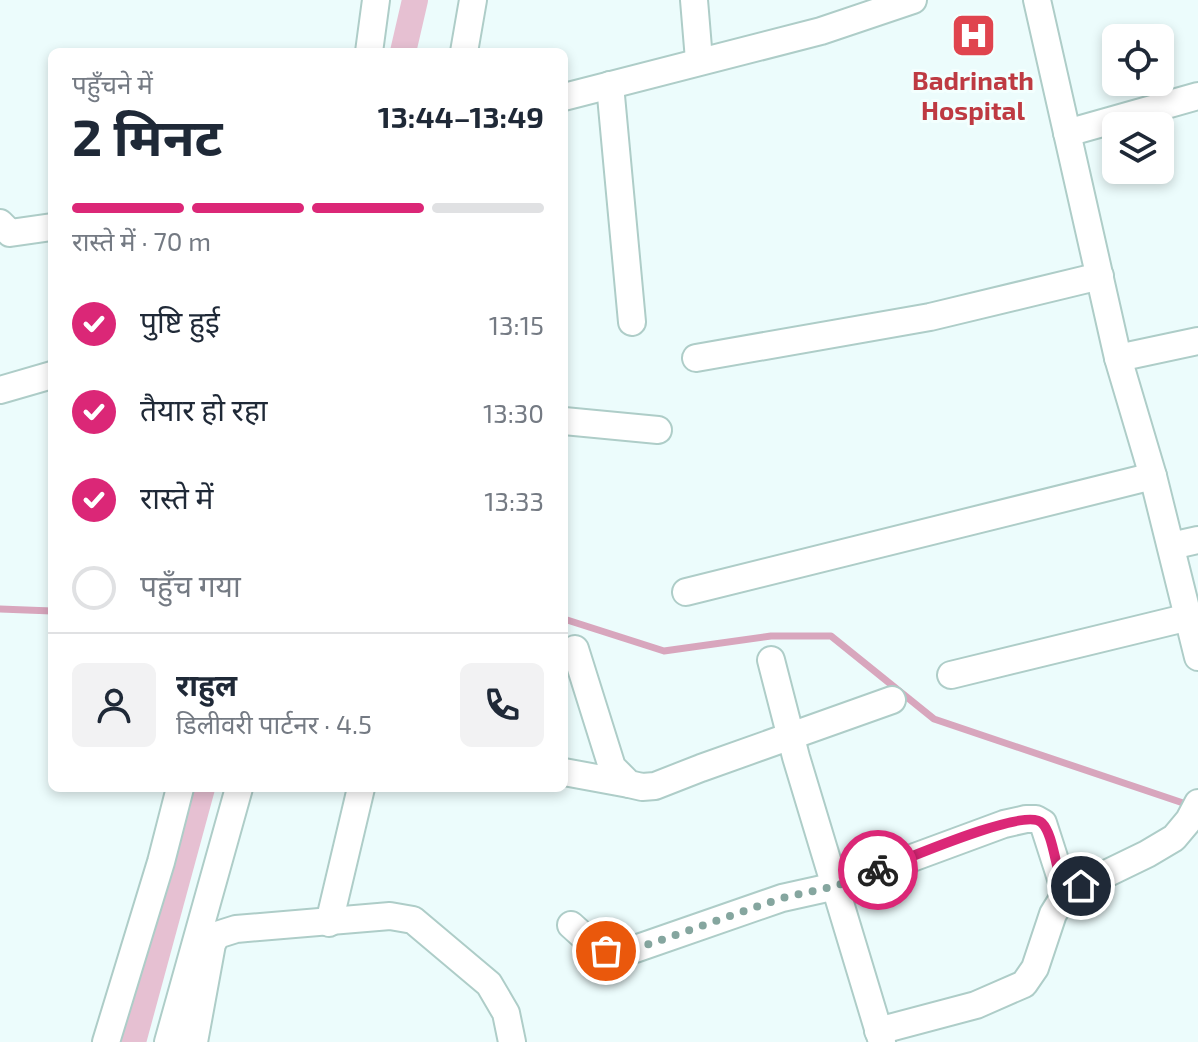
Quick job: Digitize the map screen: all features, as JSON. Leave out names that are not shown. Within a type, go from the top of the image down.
[{"type":"street","points":[[370,48],[376,0]]},
{"type":"street","points":[[465,48],[473,0]]},
{"type":"street","points":[[694,0],[699,60]]},
{"type":"street","points":[[568,96],[821,31],[913,0]]},
{"type":"street","points":[[1037,0],[1118,358],[1153,476],[1198,657]]},
{"type":"street","points":[[610,85],[632,322]]},
{"type":"street","points":[[1067,133],[1198,96]]},
{"type":"street","points":[[0,223],[10,233],[48,228]]},
{"type":"street","points":[[696,358],[917,319],[1100,276]]},
{"type":"street","points":[[1118,358],[1198,341]]},
{"type":"street","points":[[0,390],[48,376]]},
{"type":"street","points":[[568,421],[658,430]]},
{"type":"street","points":[[686,592],[1153,476]]},
{"type":"street","points":[[1171,546],[1198,540]]},
{"type":"street","points":[[951,675],[1189,617]]},
{"type":"street","points":[[575,649],[612,767],[629,784]]},
{"type":"street","points":[[771,660],[790,735],[880,1036],[976,1005],[1024,984],[1035,968],[1053,914],[1071,885]]},
{"type":"street","points":[[568,773],[642,787],[655,786],[892,700]]},
{"type":"street","points":[[106,1042],[179,792]]},
{"type":"street","points":[[168,1042],[238,792]]},
{"type":"street","points":[[329,923],[360,792]]},
{"type":"street","points":[[571,925],[592,944],[606,951],[635,949],[782,898],[836,886],[985,830],[1026,819],[1043,823],[1062,882],[1081,886],[1174,838],[1194,812]]},
{"type":"street","points":[[194,1042],[212,944],[217,935],[236,929],[390,916],[413,920],[489,984],[506,1013],[512,1042]]},
{"type":"waterway","points":[[404,48],[415,0]]},
{"type":"waterway","points":[[0,609],[48,611]]},
{"type":"waterway","points":[[568,620],[664,651],[771,636],[831,636],[934,719],[1192,806]]},
{"type":"waterway","points":[[133,1042],[201,792]]},
{"type":"way so far","points":[[606,951],[635,949],[782,898],[836,886],[878,870]]},
{"type":"place","name":"Badrinath Hospital","points":[[973,36]]},
{"type":"route","points":[[878,870],[985,830],[1036,819],[1043,823],[1048,833],[1062,882],[1081,886]]}]
